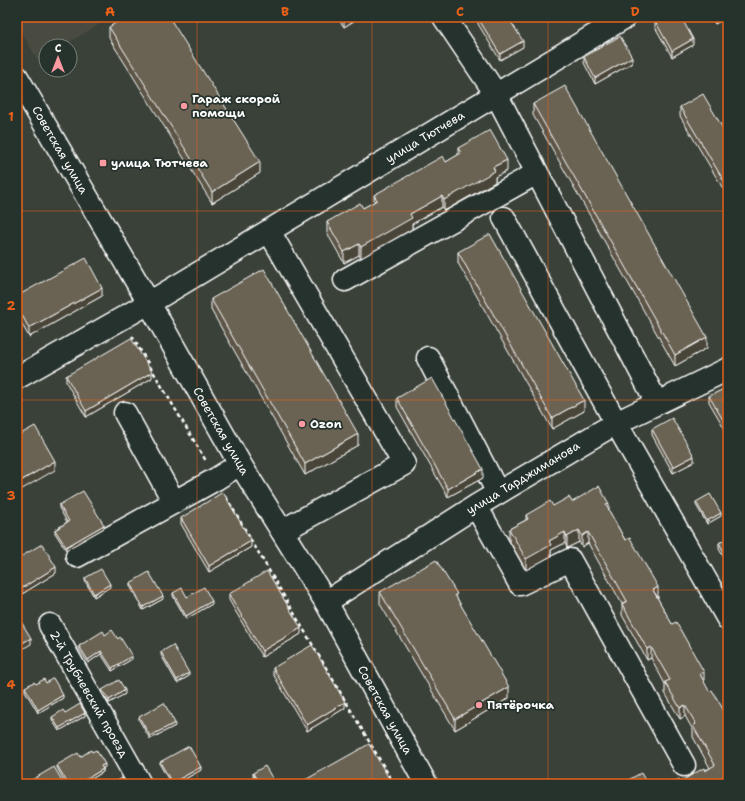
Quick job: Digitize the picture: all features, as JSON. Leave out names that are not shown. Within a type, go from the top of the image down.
[{"type":"street","points":[[444,17],[496,94],[657,403]]},
{"type":"street","name":"улица Тютчева","points":[[17,378],[149,303],[625,17]]},
{"type":"street","name":"Советская улица","points":[[17,77],[149,303],[240,464],[326,602],[426,784]]},
{"type":"street","points":[[345,280],[537,173]]},
{"type":"street","points":[[504,218],[616,423],[728,619]]},
{"type":"street","points":[[269,230],[404,464],[282,531]]},
{"type":"street","points":[[428,358],[498,493]]},
{"type":"street","name":"улица Тарджиманова","points":[[326,602],[476,506],[616,423],[728,369]]},
{"type":"street","points":[[125,413],[174,502]]},
{"type":"street","points":[[76,556],[216,479],[240,464]]},
{"type":"street","points":[[476,506],[520,584],[570,560],[684,764]]},
{"type":"street","name":"2-й Трубчевский проезд","points":[[50,625],[140,784]]},
{"type":"path","points":[[130,332],[394,784]]},
{"type":"shaded area","points":[[17,17],[112,17],[77,38],[38,38],[38,61],[17,24]]},
{"type":"building","name":"Гараж скорой помощи","points":[[125,17],[169,17],[260,162],[212,192],[109,27]]},
{"type":"building","points":[[508,17],[523,41],[500,54],[478,18]]},
{"type":"building","points":[[662,17],[681,17],[693,39],[672,51],[655,21]]},
{"type":"building","points":[[620,36],[632,57],[595,78],[584,57]]},
{"type":"building","points":[[565,86],[707,337],[675,355],[533,104]]},
{"type":"building","points":[[703,94],[728,137],[728,188],[680,107]]},
{"type":"building","points":[[490,130],[507,160],[493,167],[495,171],[444,200],[442,196],[410,214],[412,218],[361,247],[359,244],[344,252],[327,222],[360,203],[363,208],[377,200],[374,195],[443,156],[446,162],[461,153],[458,148]]},
{"type":"building","points":[[490,234],[584,400],[552,418],[458,252]]},
{"type":"building","points":[[86,258],[102,288],[29,328],[17,306],[17,296]]},
{"type":"building","points":[[264,269],[358,434],[305,464],[211,299]]},
{"type":"building","points":[[131,338],[152,372],[86,411],[66,376]]},
{"type":"building","points":[[432,378],[483,469],[448,489],[397,398]]},
{"type":"building","points":[[726,388],[728,392],[728,424],[726,425],[709,396]]},
{"type":"building","points":[[672,418],[694,456],[673,467],[652,429]]},
{"type":"building","points":[[35,426],[55,461],[17,483],[17,436]]},
{"type":"building","points":[[599,486],[609,504],[606,505],[625,540],[630,538],[658,587],[653,590],[672,624],[676,622],[704,672],[700,674],[709,691],[712,690],[728,718],[728,784],[670,784],[679,779],[681,781],[704,768],[705,771],[715,765],[693,726],[696,724],[685,705],[680,708],[665,682],[670,680],[651,647],[647,649],[622,604],[627,601],[588,532],[582,536],[579,530],[567,537],[565,532],[549,541],[551,545],[526,559],[509,529],[528,519],[526,515],[550,501],[553,506],[569,497],[572,502]]},
{"type":"building","points":[[83,491],[104,525],[66,547],[55,530],[69,521],[59,505]]},
{"type":"building","points":[[223,492],[251,541],[209,566],[181,518]]},
{"type":"building","points":[[710,494],[721,513],[707,521],[696,502]]},
{"type":"building","points":[[728,538],[728,559],[719,543]]},
{"type":"building","points":[[42,544],[56,567],[22,588],[17,580],[17,559]]},
{"type":"building","points":[[436,560],[457,594],[455,595],[509,687],[455,719],[380,592]]},
{"type":"building","points":[[101,569],[110,584],[94,594],[85,578]]},
{"type":"building","points":[[267,571],[301,628],[262,651],[229,594]]},
{"type":"building","points":[[149,572],[163,596],[143,607],[130,583]]},
{"type":"building","points":[[204,587],[212,601],[186,616],[173,593],[182,588],[187,597]]},
{"type":"building","points":[[17,615],[31,638],[17,646]]},
{"type":"building","points":[[112,630],[118,639],[120,637],[132,656],[112,668],[101,651],[88,660],[79,646],[103,631],[105,635]]},
{"type":"building","points":[[173,645],[189,673],[177,680],[161,652]]},
{"type":"building","points":[[312,645],[345,702],[307,725],[273,668]]},
{"type":"building","points":[[53,678],[63,695],[38,710],[25,687],[34,682],[36,684],[44,679],[46,683]]},
{"type":"building","points":[[119,680],[125,690],[109,700],[102,690]]},
{"type":"building","points":[[164,703],[175,723],[150,736],[139,717]]},
{"type":"building","points":[[80,704],[85,713],[59,728],[52,717],[63,710],[65,713]]},
{"type":"building","points":[[369,744],[390,780],[383,784],[298,784]]},
{"type":"building","points":[[189,746],[201,767],[172,783],[160,762]]},
{"type":"building","points":[[91,750],[92,752],[96,750],[105,764],[101,766],[103,769],[78,784],[68,784],[57,765],[78,753],[80,757]]},
{"type":"building","points":[[265,766],[274,781],[269,784],[259,784],[253,773]]},
{"type":"building","points":[[54,767],[64,784],[25,784]]},
{"type":"building","points":[[641,773],[647,784],[621,784]]},
{"type":"building","points":[[122,778],[126,784],[112,784]]},
{"type":"place","name":"Гараж скорой помощи","points":[[184,106]]},
{"type":"place","name":"улица Тютчева","points":[[103,163]]},
{"type":"place","name":"Ozon","points":[[302,424]]},
{"type":"place","name":"Пятёрочка","points":[[479,705]]}]
